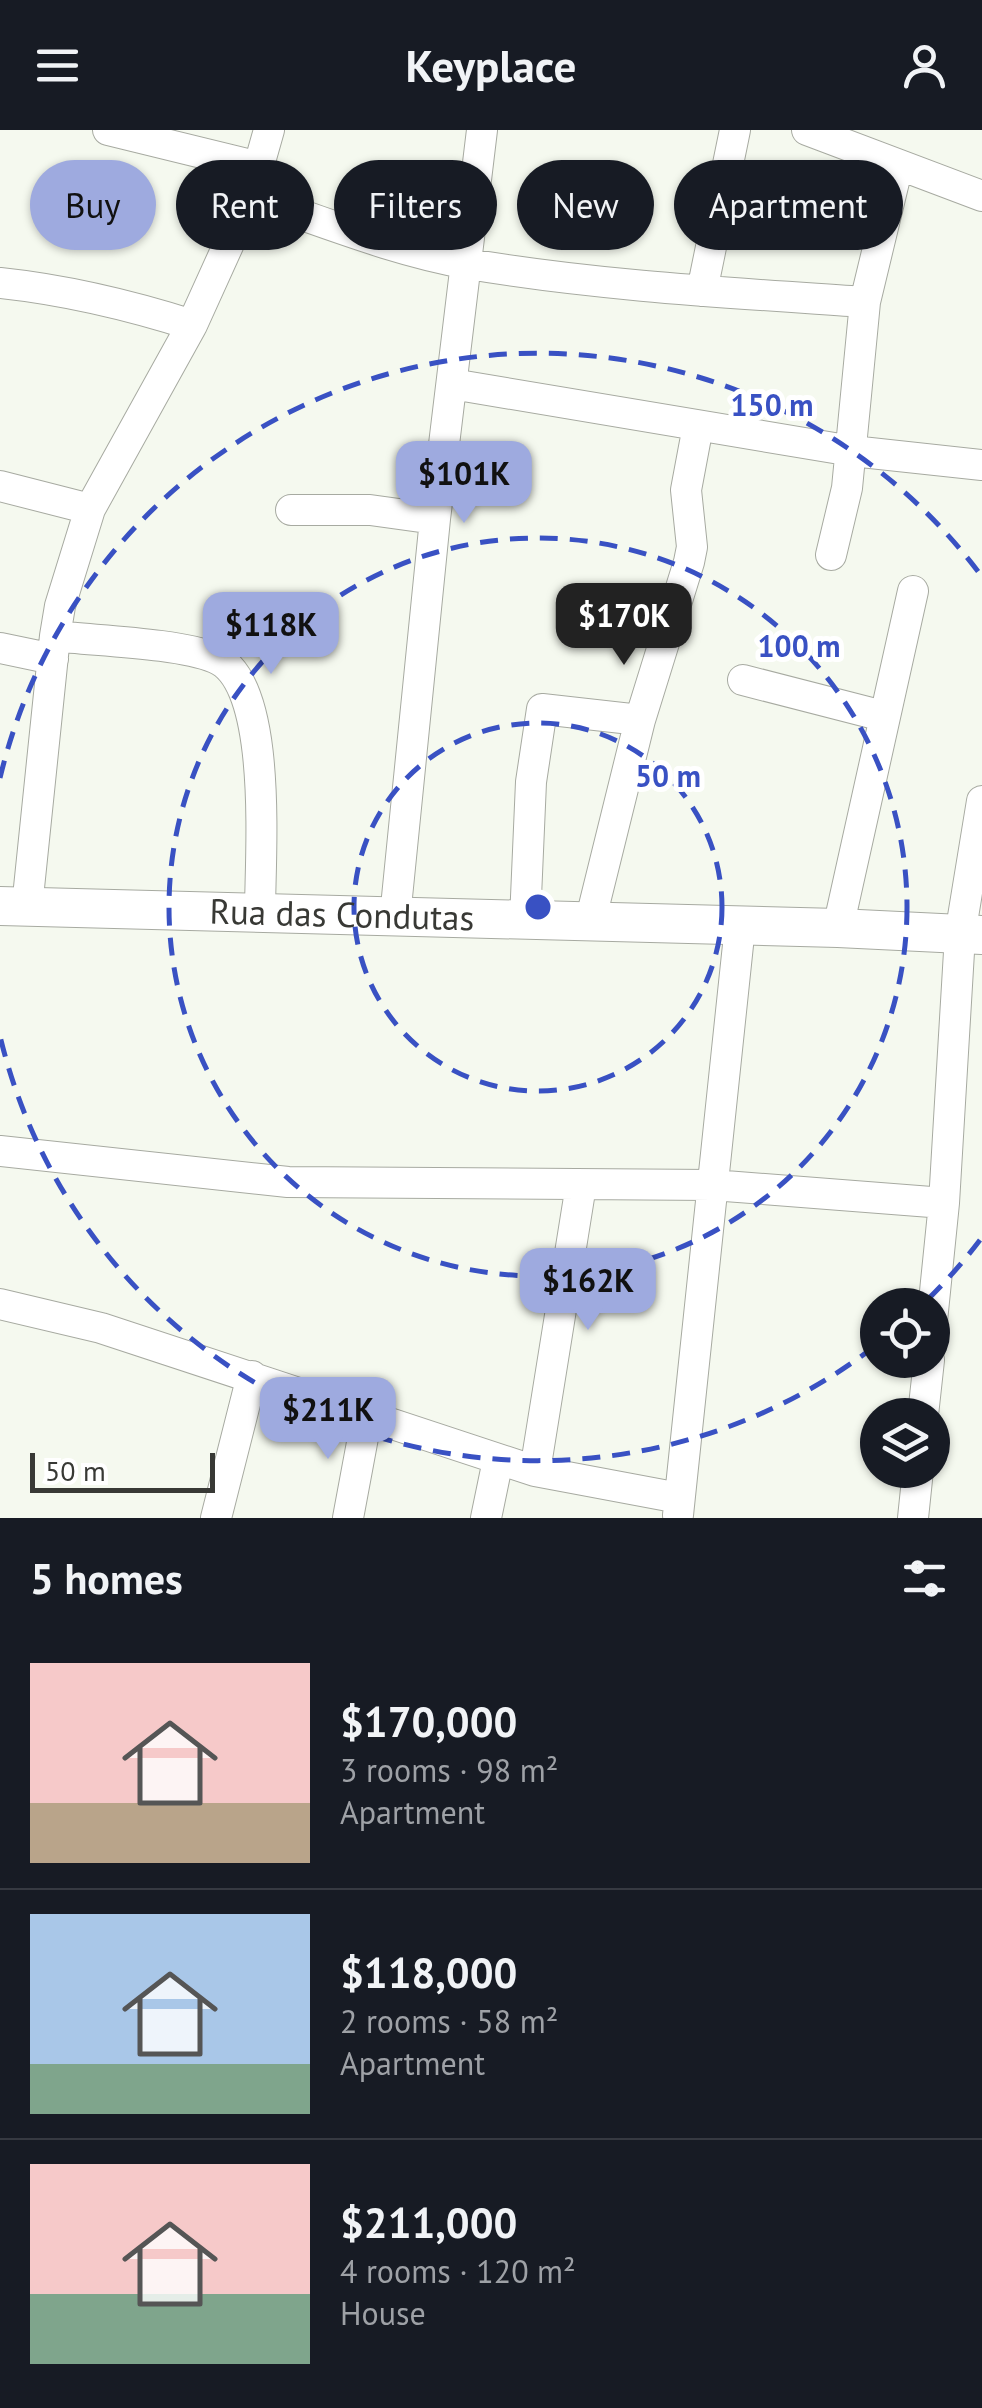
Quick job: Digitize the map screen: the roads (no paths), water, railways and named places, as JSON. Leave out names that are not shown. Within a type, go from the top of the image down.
[{"type":"street","points":[[108,130],[230,160]]},
{"type":"street","points":[[261,160],[269,130]]},
{"type":"street","points":[[395,917],[435,519],[482,130]]},
{"type":"street","points":[[702,291],[735,130]]},
{"type":"street","points":[[808,130],[885,160]]},
{"type":"street","points":[[903,167],[982,196]]},
{"type":"street","points":[[314,219],[467,264],[702,291],[864,302]]},
{"type":"street","points":[[14,907],[60,606],[90,508],[192,325],[226,250]]},
{"type":"street","points":[[831,555],[847,488],[864,302],[877,250]]},
{"type":"street","points":[[0,283],[51,289],[135,307],[192,325]]},
{"type":"street","points":[[452,384],[852,451],[982,465]]},
{"type":"street","points":[[590,922],[640,720],[690,562],[686,490],[698,426]]},
{"type":"street","points":[[0,486],[90,508]]},
{"type":"street","points":[[292,510],[370,510],[435,519]]},
{"type":"street","points":[[838,928],[913,591]]},
{"type":"street","points":[[0,648],[186,651],[216,658],[236,672],[248,697],[261,774],[260,912]]},
{"type":"street","points":[[743,680],[883,716]]},
{"type":"street","points":[[525,920],[531,782],[540,712],[546,708],[640,720]]},
{"type":"street","points":[[935,1288],[982,800]]},
{"type":"street","name":"Rua das Condutas","points":[[14,907],[838,928],[971,935]]},
{"type":"street","points":[[0,1304],[100,1328],[498,1460],[678,1508],[740,926]]},
{"type":"street","points":[[0,1152],[288,1182],[712,1185],[944,1203]]},
{"type":"street","points":[[535,1471],[581,1185]]},
{"type":"street","points":[[216,1518],[252,1376]]},
{"type":"street","points":[[348,1518],[366,1416]]},
{"type":"street","points":[[486,1518],[498,1460]]},
{"type":"street","points":[[913,1518],[916,1488]]}]
